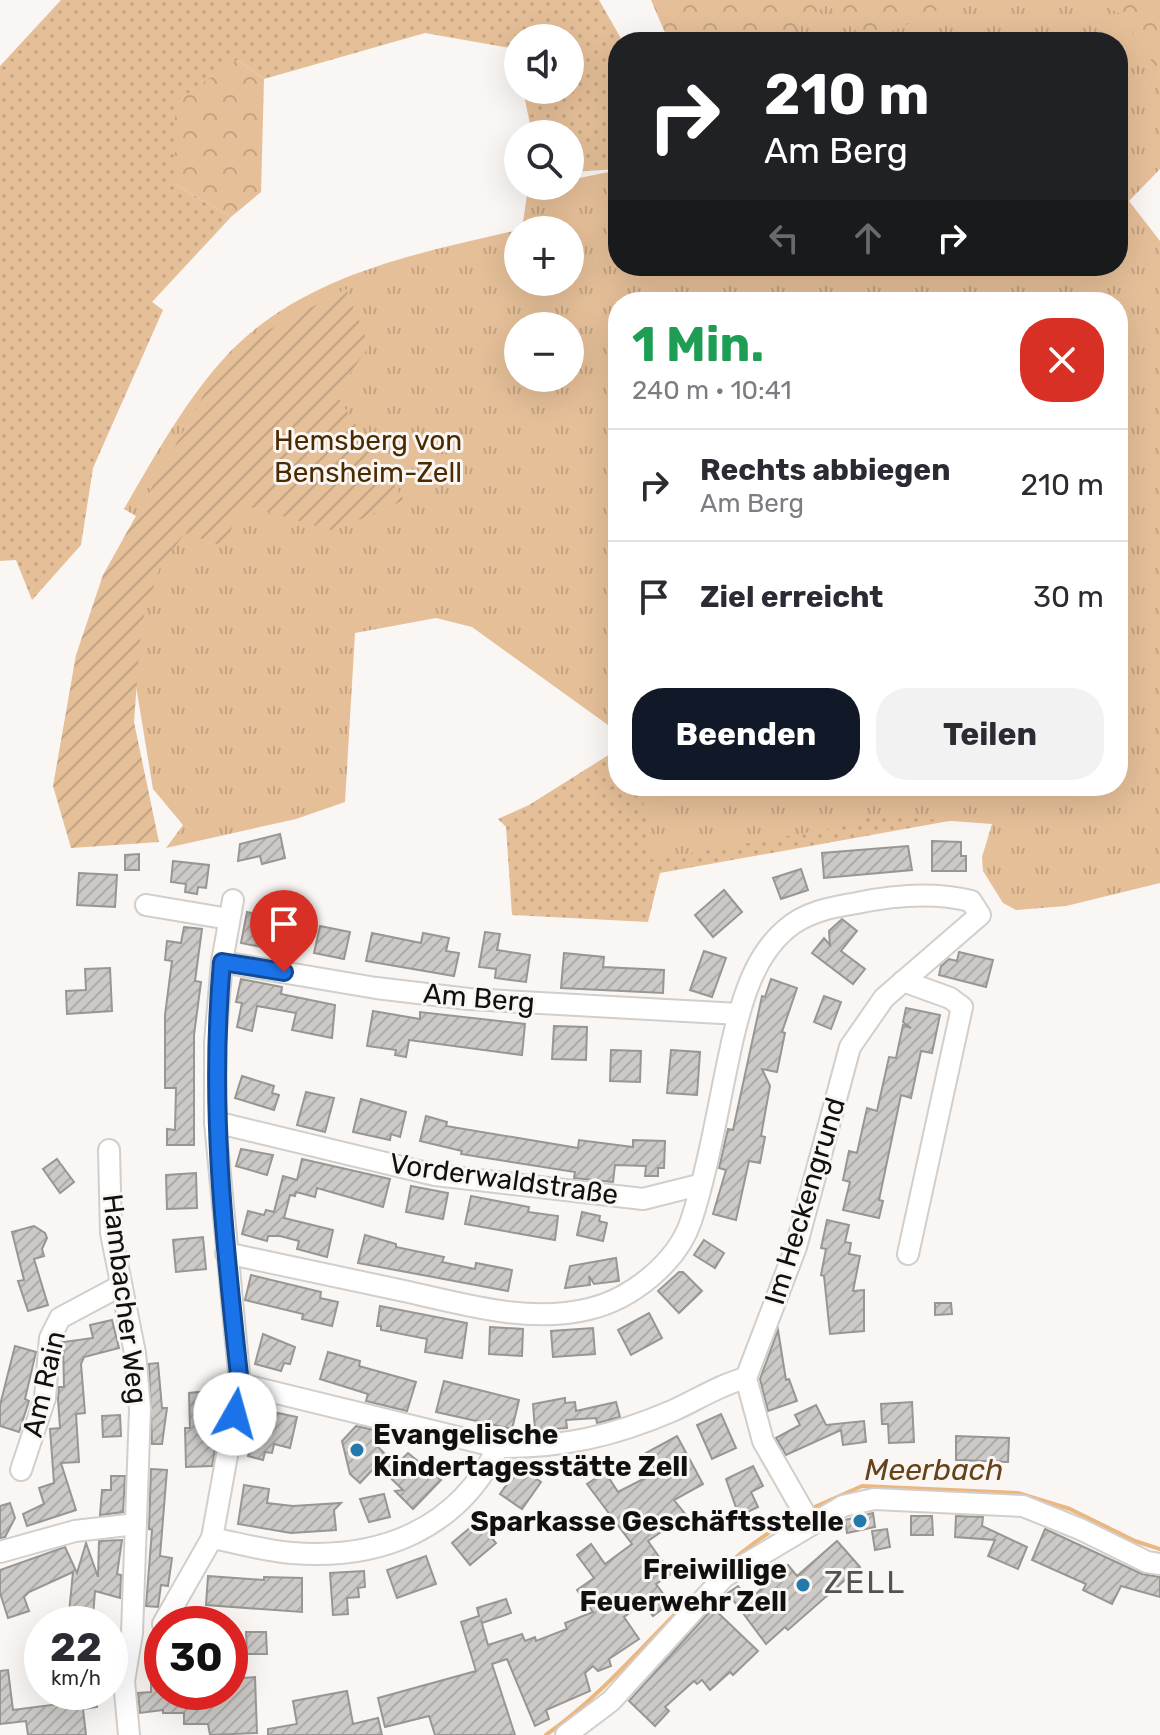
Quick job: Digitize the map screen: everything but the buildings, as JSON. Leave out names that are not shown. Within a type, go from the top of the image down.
[{"type":"street","name":"Im Heckengrund","points":[[739,1014],[757,965],[785,930],[820,910],[869,900],[944,894],[971,901],[980,915],[884,998],[850,1047],[796,1247],[746,1378]]},
{"type":"street","points":[[146,905],[231,910],[222,962],[215,1042],[215,1122],[240,1384],[212,1538],[172,1606]]},
{"type":"street","name":"Am Berg","points":[[222,962],[376,988],[469,999],[739,1014]]},
{"type":"street","points":[[903,981],[950,998],[962,1007],[908,1254]]},
{"type":"street","points":[[226,1253],[497,1311],[556,1315],[591,1309],[618,1298],[639,1286],[661,1266],[690,1223],[739,1014]]},
{"type":"street","name":"Vorderwaldstraße","points":[[215,1122],[435,1175],[643,1199],[699,1185]]},
{"type":"street","name":"Hambacher Weg","points":[[109,1150],[111,1233],[135,1353],[140,1409],[132,1633],[124,1681],[129,1735]]},
{"type":"street","name":"Am Rain","points":[[21,1470],[45,1398],[50,1338],[60,1318],[120,1286]]},
{"type":"street","points":[[240,1384],[498,1447],[553,1446],[615,1433],[676,1410],[726,1383],[746,1378],[763,1441],[805,1516]]},
{"type":"street","points":[[212,1538],[292,1553],[342,1551],[411,1537],[451,1512],[486,1471],[498,1447]]},
{"type":"street","points":[[566,1735],[611,1701],[724,1577],[805,1516],[874,1499],[1023,1506],[1080,1529],[1147,1562],[1160,1564]]},
{"type":"street","points":[[0,1552],[75,1531],[136,1524]]},
{"type":"street","points":[[132,1633],[144,1632]]},
{"type":"green space","points":[[61,0],[599,0],[617,32],[608,32],[608,170],[584,171],[584,120],[529,120],[526,104],[584,104],[584,24],[504,24],[504,47],[425,33],[264,79],[237,60],[175,184],[231,217],[152,302],[163,310],[93,468],[81,545],[32,600],[16,560],[0,561],[0,66]]},
{"type":"green space","points":[[651,0],[1160,0],[1160,110],[1128,58],[1128,32],[665,32]]},
{"type":"green space","name":"Hemsberg von Bensheim-Zell","points":[[959,0],[1092,0],[1121,14],[1160,74],[1160,169],[1129,201],[1160,241],[1160,883],[1066,906],[1016,910],[1003,903],[983,871],[982,857],[992,824],[859,814],[850,825],[652,860],[642,796],[1128,796],[1128,292],[608,292],[608,725],[472,627],[436,618],[355,633],[345,802],[296,819],[166,848],[183,825],[153,789],[132,662],[138,619],[166,534],[124,509],[176,422],[221,361],[268,319],[335,282],[407,257],[504,233],[504,296],[584,296],[584,216],[524,216],[526,200],[584,200],[584,177],[608,172],[608,276],[1128,276],[1128,32],[890,32]]},
{"type":"green space","points":[[827,4],[857,32],[792,32]]},
{"type":"green space","points":[[237,60],[264,79],[261,192],[231,217],[175,184],[175,102]]},
{"type":"green space","points":[[346,289],[369,346],[336,394],[404,500],[334,531],[240,504],[225,547],[185,533],[160,567],[141,625],[134,722],[159,842],[71,848],[53,786],[76,655],[103,575],[213,378],[261,334]]},
{"type":"green space","points":[[608,755],[608,796],[966,796],[971,817],[660,873],[648,922],[512,915],[506,827],[498,819],[529,805]]},
{"type":"waterway","name":"Meerbach","points":[[810,1509],[862,1486],[1018,1493],[1070,1509],[1135,1541],[1160,1549]]},
{"type":"waterway","name":"Meerbach","points":[[546,1735],[610,1681],[729,1563],[799,1515]]},
{"type":"place","name":"Evangelische Kindertagesstätte Zell","points":[[357,1450]]},
{"type":"place","name":"Sparkasse Geschäftsstelle","points":[[860,1521]]},
{"type":"place","name":"Freiwillige Feuerwehr Zell","points":[[803,1585]]},
{"type":"district","name":"ZELL","points":[[865,1582]]},
{"type":"route","points":[[235,1414],[240,1384],[215,1122],[215,1042],[222,962],[284,972]]}]
